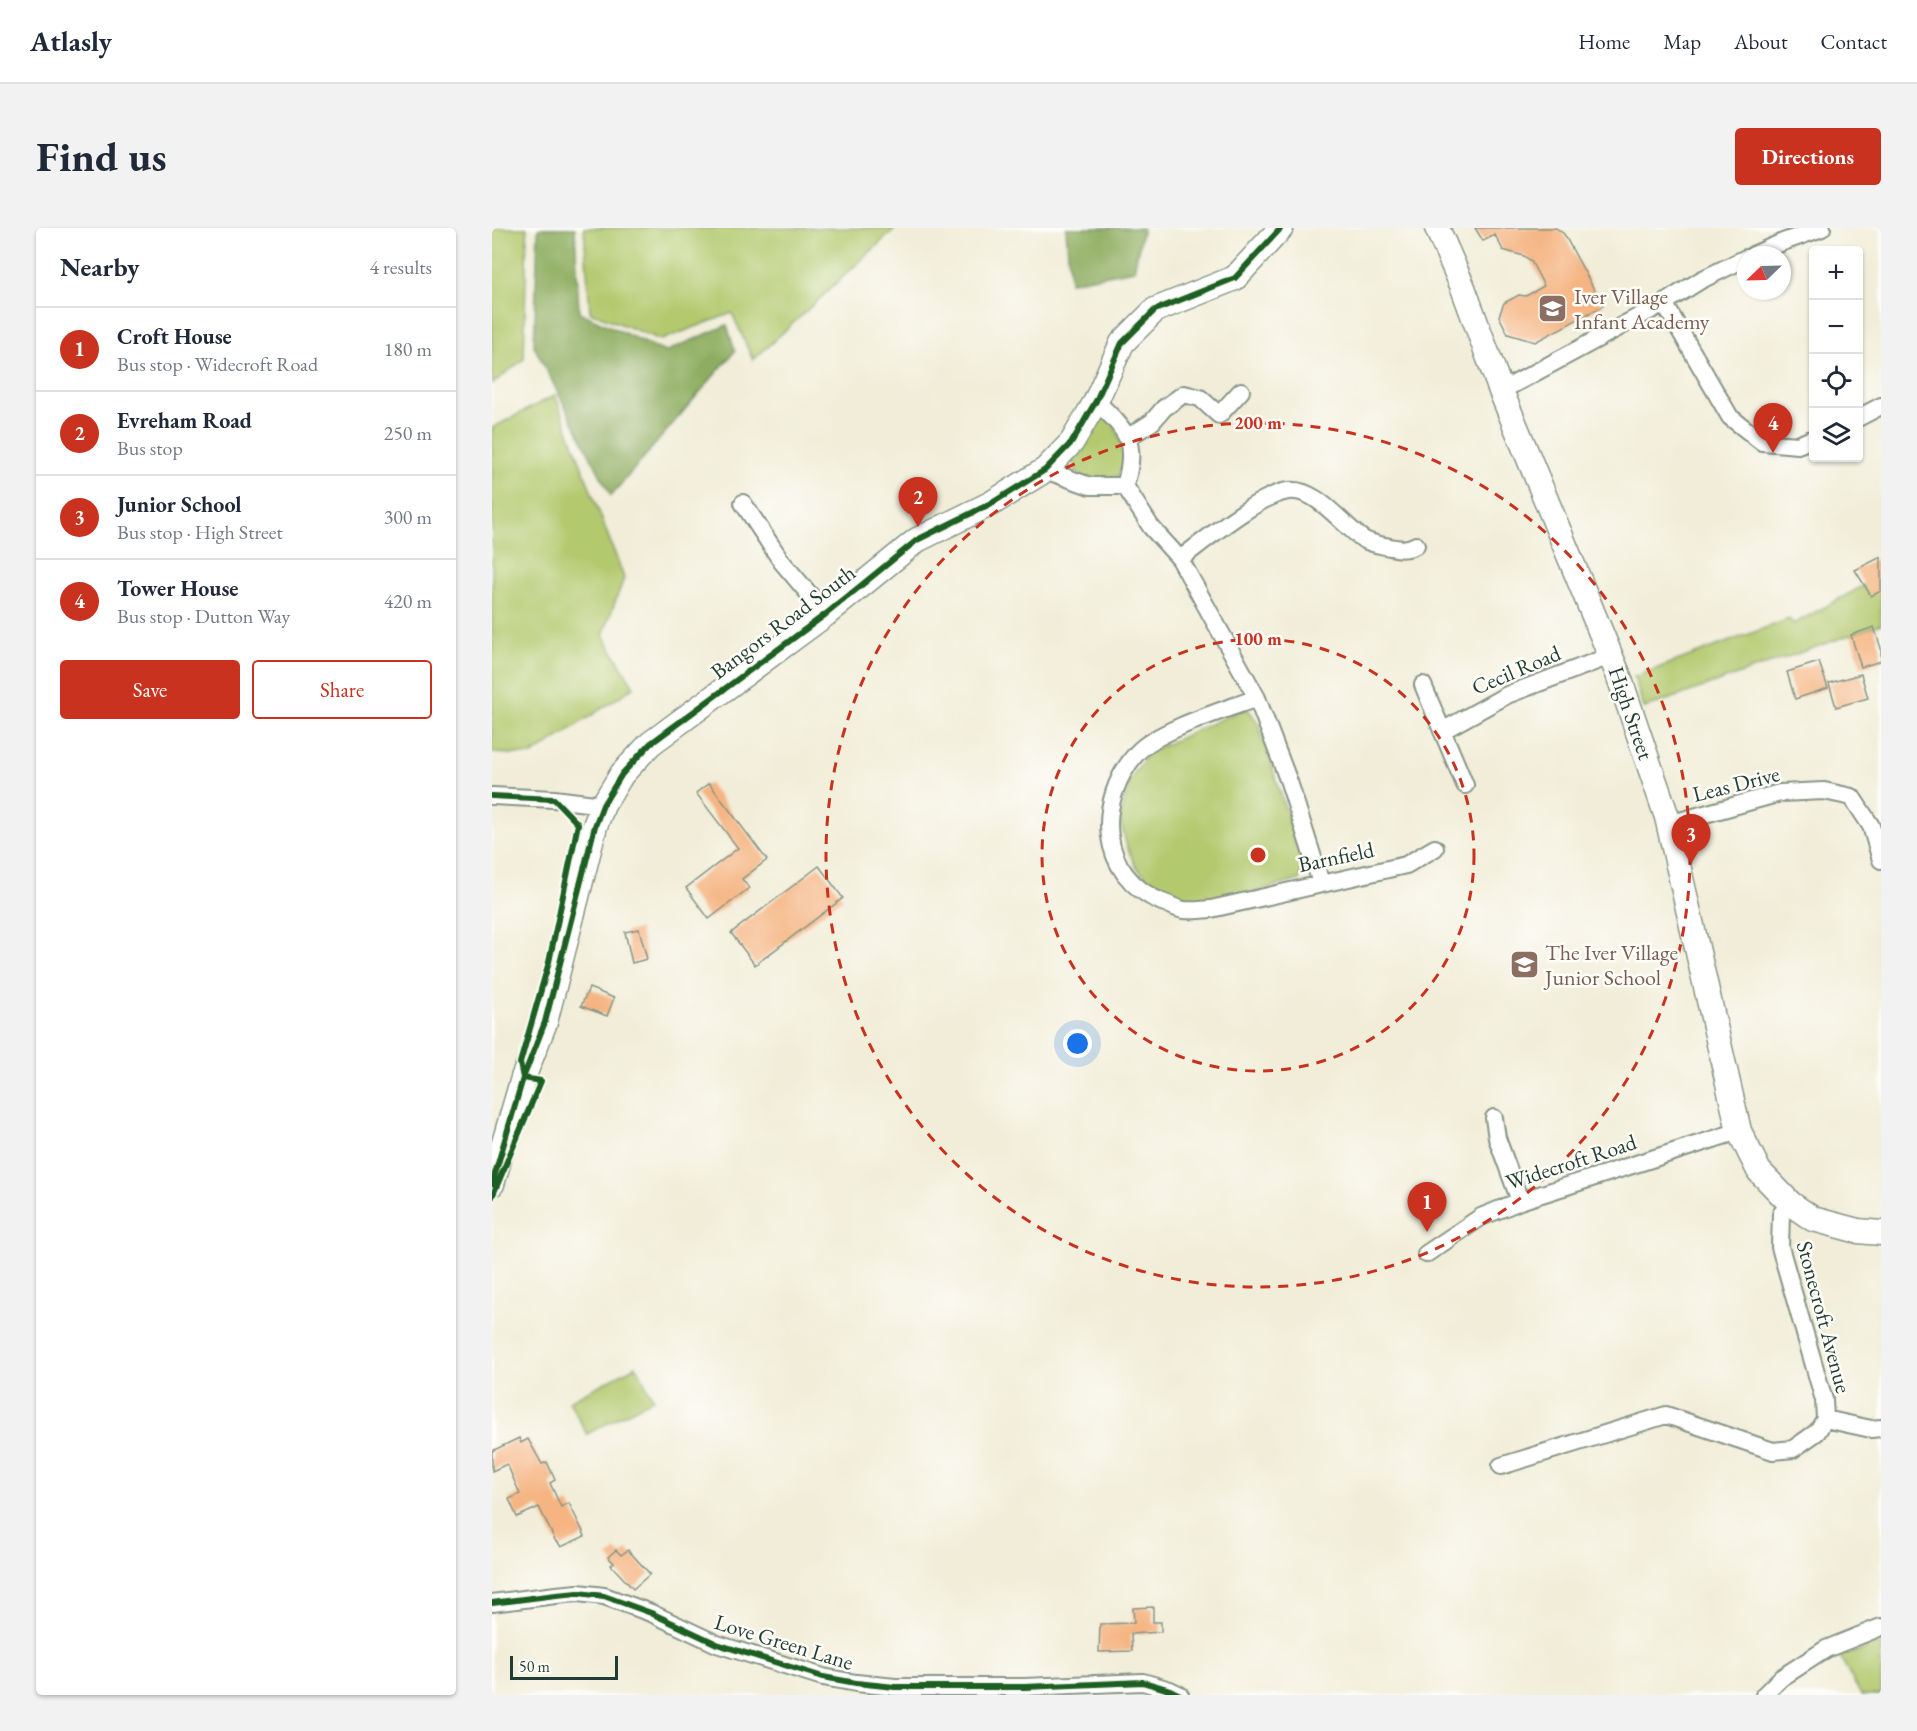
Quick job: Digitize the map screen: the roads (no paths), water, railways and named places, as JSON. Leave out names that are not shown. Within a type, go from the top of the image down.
[{"type":"street","name":"Bangors Road South","points":[[492,1184],[523,1078],[544,1022],[595,826],[603,805],[622,774],[650,744],[826,614],[916,540],[992,503],[1045,470],[1072,442],[1096,401],[1122,343],[1155,310],[1235,278],[1281,228]]},
{"type":"street","name":"High Street","points":[[1437,228],[1462,285],[1501,391],[1610,656],[1669,824],[1739,1131],[1759,1171],[1791,1204],[1814,1219],[1858,1231],[1881,1233]]},
{"type":"street","points":[[1766,246],[1781,235],[1822,228]]},
{"type":"street","points":[[1501,391],[1737,262]]},
{"type":"street","points":[[1664,303],[1730,417],[1762,442],[1798,445],[1809,440]]},
{"type":"street","points":[[1127,438],[1152,422],[1164,408],[1184,394],[1200,398],[1219,415],[1241,391]]},
{"type":"street","points":[[1096,401],[1121,426],[1130,446],[1130,469],[1125,486],[1151,527],[1180,559],[1257,698],[1289,782],[1321,883]]},
{"type":"street","points":[[1863,415],[1881,406]]},
{"type":"street","points":[[1045,470],[1090,486],[1125,486]]},
{"type":"street","points":[[1180,559],[1255,506],[1279,493],[1291,490],[1317,500],[1364,540],[1398,549],[1410,549],[1416,545]]},
{"type":"street","points":[[743,503],[782,562],[826,614]]},
{"type":"street","name":"Cecil Road","points":[[1442,731],[1507,695],[1610,656]]},
{"type":"street","points":[[1423,685],[1465,785]]},
{"type":"street","name":"Barnfield","points":[[1257,698],[1155,739],[1138,751],[1115,785],[1108,820],[1109,839],[1119,863],[1143,892],[1182,910],[1211,909],[1406,865],[1435,848]]},
{"type":"street","name":"Leas Drive","points":[[1669,824],[1780,793],[1824,791],[1852,797],[1871,826],[1881,860]]},
{"type":"street","points":[[492,796],[554,799],[603,805]]},
{"type":"street","points":[[1494,1118],[1497,1138],[1520,1201]]},
{"type":"street","name":"Widecroft Road","points":[[1426,1254],[1481,1217],[1520,1201],[1739,1131]]},
{"type":"street","name":"Stonecroft Avenue","points":[[1501,1466],[1666,1415],[1773,1451],[1793,1449],[1817,1432],[1825,1419],[1824,1400],[1780,1247],[1781,1214],[1791,1204]]},
{"type":"street","points":[[1825,1419],[1871,1430],[1881,1428]]},
{"type":"street","name":"Love Green Lane","points":[[492,1603],[578,1593],[604,1596],[651,1613],[717,1644],[823,1677],[856,1683],[895,1686],[1024,1687],[1143,1682],[1180,1695]]},
{"type":"street","points":[[1764,1695],[1781,1678],[1826,1649],[1881,1627]]},
{"type":"place","name":"Iver Village Infant Academy","points":[[1553,309]]},
{"type":"place","name":"Tower House","points":[[1773,453]]},
{"type":"place","name":"Evreham Road","points":[[918,527]]},
{"type":"place","name":"Junior School","points":[[1691,864]]},
{"type":"place","name":"The Iver Village Junior School","points":[[1524,965]]},
{"type":"place","name":"Croft House","points":[[1427,1232]]}]
